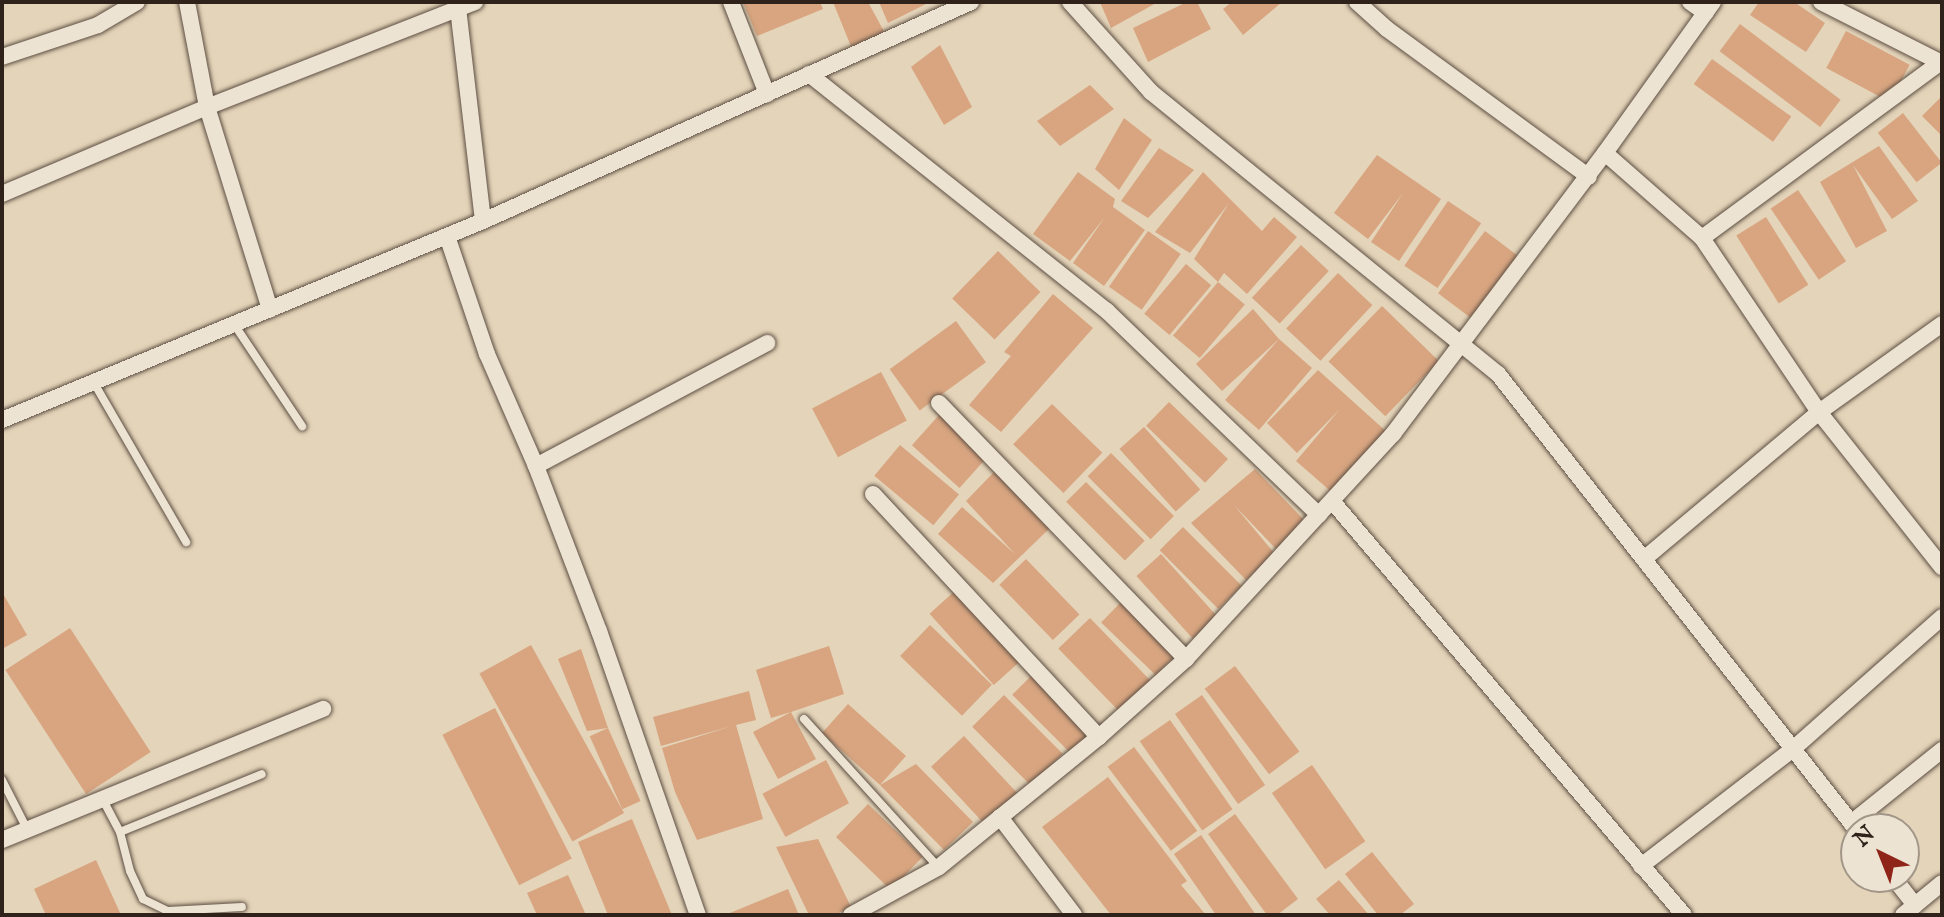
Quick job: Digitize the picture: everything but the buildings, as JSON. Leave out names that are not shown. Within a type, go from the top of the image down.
[{"type":"street","points":[[2,57],[98,25],[137,2]]},
{"type":"street","points":[[187,2],[207,107],[270,309]]},
{"type":"street","points":[[731,2],[767,94]]},
{"type":"street","points":[[2,420],[483,221],[971,2]]},
{"type":"street","points":[[1070,2],[1151,92],[1498,374],[1844,813]]},
{"type":"street","points":[[1357,2],[1387,29],[1589,177]]},
{"type":"street","points":[[851,915],[879,908],[939,867],[1099,737],[1186,659],[1332,501],[1393,434],[1589,177],[1709,8],[1690,2]]},
{"type":"street","points":[[1702,238],[1942,62],[1821,2]]},
{"type":"street","points":[[2,194],[207,107],[466,5],[483,221]]},
{"type":"street","points":[[809,74],[1107,311],[1319,515]]},
{"type":"street","points":[[1605,153],[1702,238],[1819,412],[1942,567]]},
{"type":"street","points":[[447,236],[487,354],[536,466],[653,779],[698,915]]},
{"type":"street","points":[[1644,559],[1819,412],[1942,324]]},
{"type":"street","points":[[536,466],[767,343]]},
{"type":"street","points":[[939,403],[1186,659]]},
{"type":"street","points":[[873,494],[1099,737]]},
{"type":"street","points":[[1332,501],[1684,915]]},
{"type":"street","points":[[1641,866],[1793,749],[1942,617]]},
{"type":"street","points":[[2,840],[323,709]]},
{"type":"street","points":[[1869,813],[1942,750]]},
{"type":"street","points":[[1000,817],[1074,915]]},
{"type":"street","points":[[1909,910],[1942,883]]},
{"type":"lane","points":[[234,324],[302,426]]},
{"type":"lane","points":[[94,383],[186,542]]},
{"type":"lane","points":[[804,719],[939,867]]},
{"type":"lane","points":[[120,832],[262,774]]},
{"type":"lane","points":[[2,780],[27,829]]},
{"type":"lane","points":[[102,799],[120,832],[143,899],[168,911],[242,907]]}]
